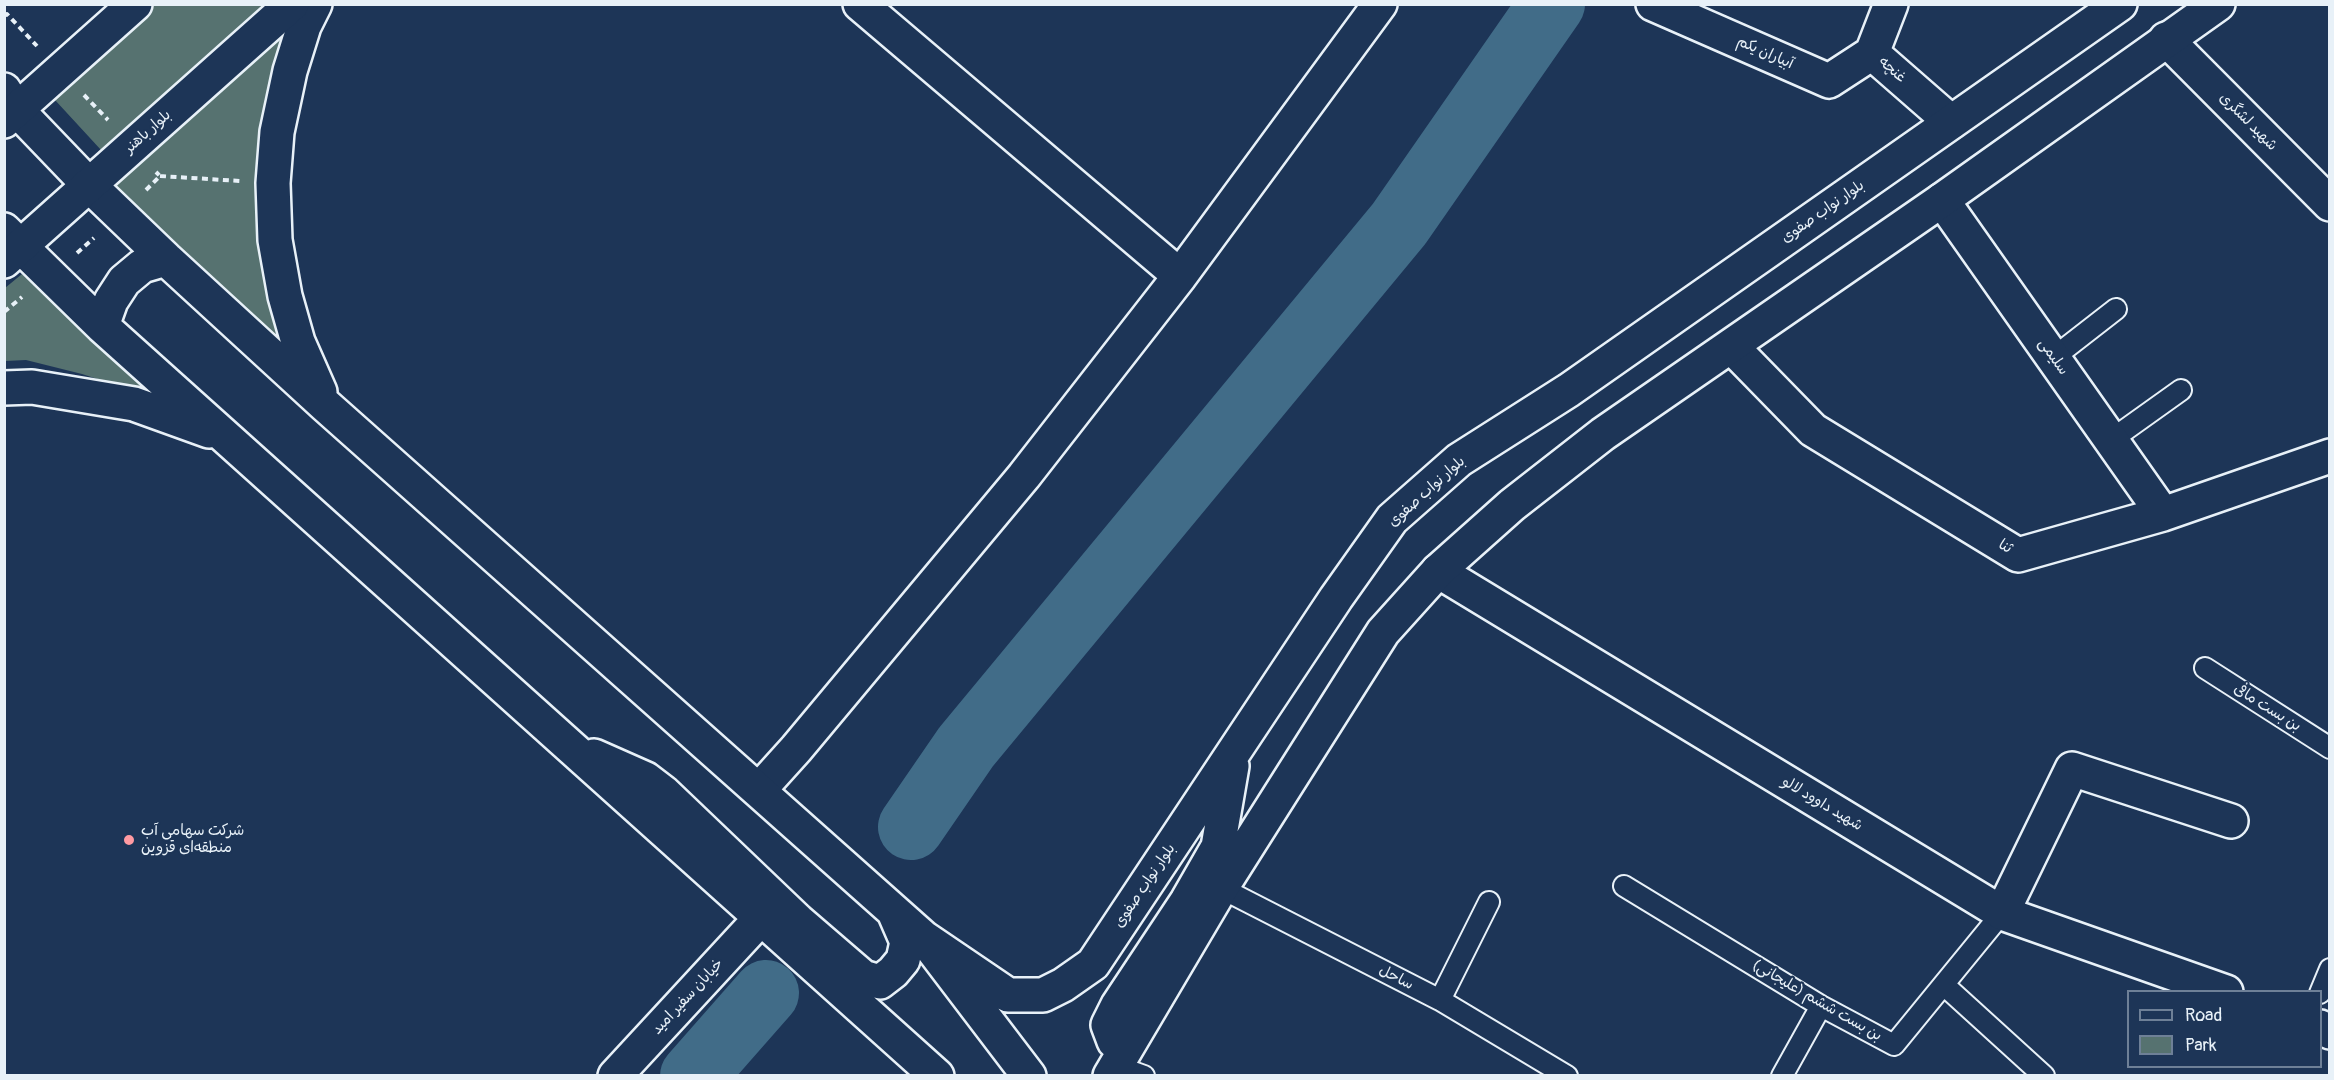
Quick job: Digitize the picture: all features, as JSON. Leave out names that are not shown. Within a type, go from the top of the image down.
[{"type":"main road","points":[[135,4],[9,107],[166,259],[326,405],[924,938],[1029,1076]]},
{"type":"main road","name":"بلوار باهنر","points":[[10,246],[89,185],[292,4]]},
{"type":"main road","points":[[315,4],[304,26],[290,71],[277,132],[273,183],[275,240],[285,296],[298,342],[326,405]]},
{"type":"main road","points":[[860,4],[1180,276]]},
{"type":"main road","points":[[759,790],[796,749],[1024,476],[1180,276],[1380,4]]},
{"type":"main road","name":"آبیاران یکم","points":[[1653,4],[1829,81],[1872,53]]},
{"type":"main road","name":"غنچه","points":[[1891,4],[1872,53],[1952,122]]},
{"type":"main road","name":"بلوار نواب صفوی","points":[[924,938],[1008,995],[1043,995],[1063,985],[1094,964],[1336,598],[1392,519],[1450,468],[1569,390],[2120,4]]},
{"type":"main road","points":[[1234,753],[1218,847],[1187,901],[1118,1005],[1108,1026],[1114,1041],[1123,1043],[1139,1023],[1221,888],[1383,632],[1438,571],[1512,505],[1603,434],[1732,347],[2218,4]]},
{"type":"main road","name":"شهید لشگری","points":[[2166,39],[2330,204]]},
{"type":"main road","name":"سلیمی","points":[[1942,200],[2163,514]]},
{"type":"main road","points":[[10,246],[937,1076]]},
{"type":"main road","points":[[102,326],[111,301],[124,282],[142,266],[166,259]]},
{"type":"main road","name":"ثنا","points":[[1732,347],[1813,430],[2019,555],[2163,514],[2330,456]]},
{"type":"main road","points":[[4,388],[32,387],[134,404],[226,437]]},
{"type":"main road","name":"شهید داوود لالو","points":[[1438,571],[2002,913],[2220,990]]},
{"type":"main road","points":[[568,744],[646,778],[798,921],[864,977],[880,982],[903,960],[907,942],[894,912]]},
{"type":"main road","points":[[2002,913],[2072,769],[2231,821]]},
{"type":"main road","name":"خیابان سفیر امید","points":[[615,1076],[772,928]]},
{"type":"main road","points":[[1123,1072],[1139,1023]]},
{"type":"lane","points":[[2053,358],[2116,309]]},
{"type":"lane","points":[[2111,440],[2181,390]]},
{"type":"lane","name":"بن بست مافی","points":[[2205,668],[2330,748]]},
{"type":"lane","name":"بن بست ششم (علیجانی)","points":[[1624,886],[1821,1006],[1894,1045],[2002,913]]},
{"type":"lane","name":"ساحل","points":[[1221,888],[1440,1000],[1567,1076]]},
{"type":"lane","points":[[1440,1000],[1489,902]]},
{"type":"lane","points":[[2321,990],[2330,969]]},
{"type":"lane","points":[[1944,984],[2044,1076]]},
{"type":"lane","points":[[1782,1076],[1821,1006]]},
{"type":"path","points":[[160,176],[273,183]]},
{"type":"green space","points":[[135,5],[315,5],[273,183],[325,405],[89,185],[113,163],[43,87]]},
{"type":"green space","points":[[22,274],[78,323],[156,398],[82,374],[26,360],[5,361],[5,288]]},
{"type":"waterway","points":[[911,827],[966,747],[1399,224],[1552,4]]},
{"type":"waterway","points":[[693,1076],[766,993]]},
{"type":"place","name":"شرکت سهامی آب منطقه‌ای قزوین","points":[[129,840]]}]
